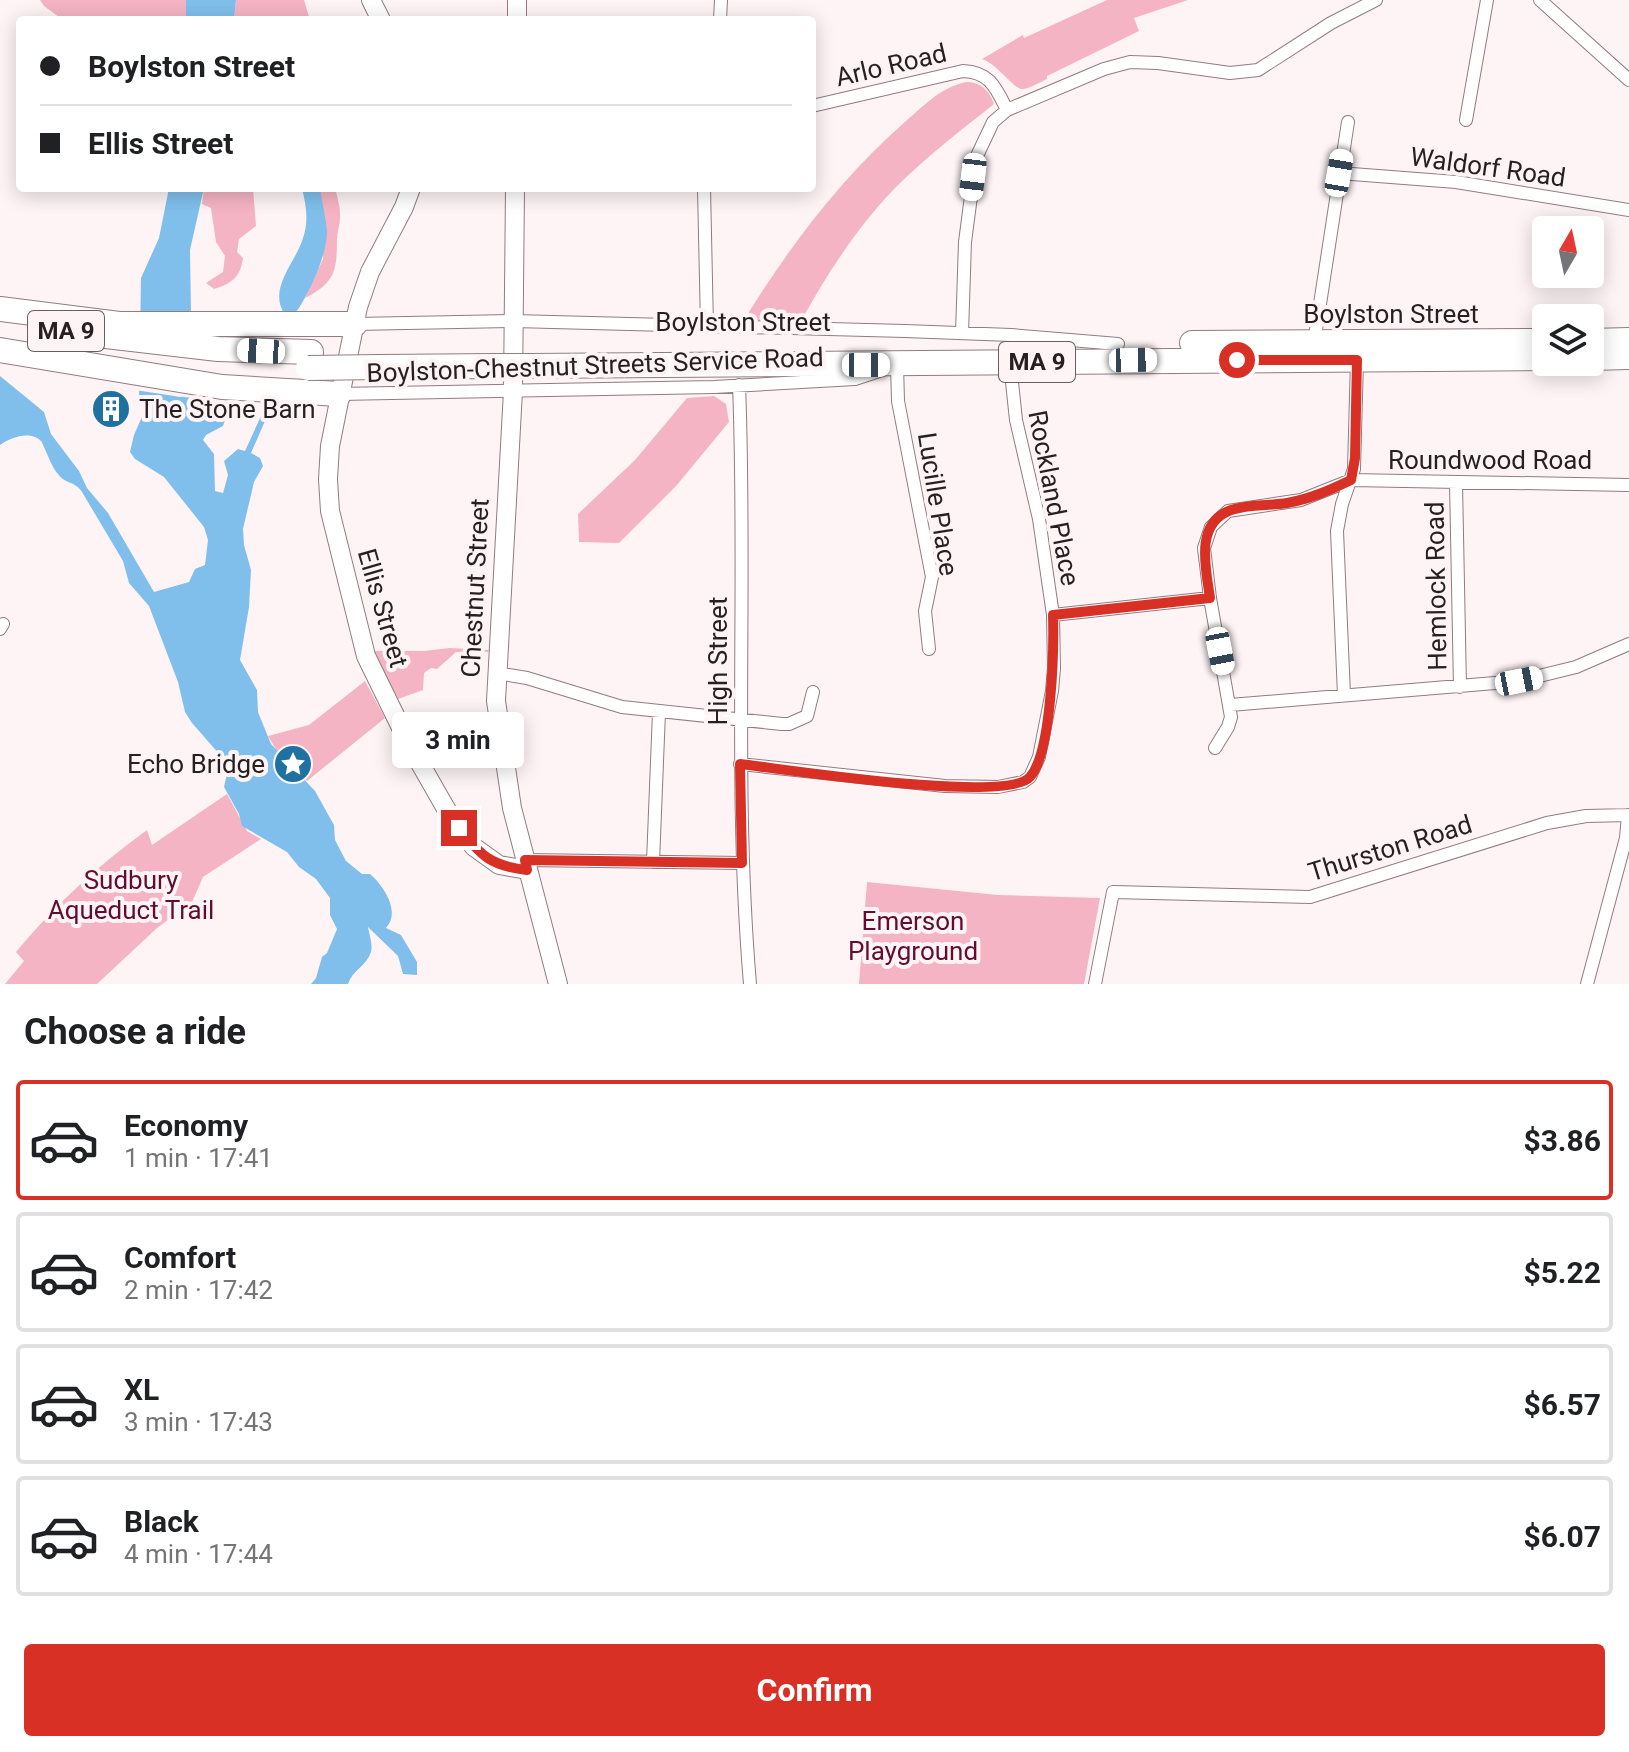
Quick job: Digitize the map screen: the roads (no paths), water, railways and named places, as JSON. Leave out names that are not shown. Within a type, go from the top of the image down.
[{"type":"highway","points":[[0,309],[97,322],[132,348]]},
{"type":"highway","name":"MA 9","points":[[0,322],[132,348]]},
{"type":"highway","points":[[0,350],[132,348],[181,353],[355,324]]},
{"type":"highway","name":"MA 9","points":[[0,340],[181,353]]},
{"type":"highway","points":[[1604,341],[1629,340]]},
{"type":"highway","name":"Boylston Street","points":[[529,359],[1118,344],[1532,341]]},
{"type":"highway","name":"Boylston Street","points":[[181,353],[310,360],[529,359],[897,365],[1532,358]]},
{"type":"highway","points":[[181,353],[251,390],[339,394]]},
{"type":"highway","points":[[1604,358],[1629,357]]},
{"type":"main road","name":"Ellis Street","points":[[410,192],[366,281],[339,394],[329,458],[329,501],[356,623],[370,666],[409,744],[459,828],[486,858],[506,868],[526,865]]},
{"type":"main road","name":"Chestnut Street","points":[[515,192],[513,391],[496,701],[504,768],[558,984]]},
{"type":"street","points":[[962,333],[965,242],[976,158],[993,122],[1007,110],[1104,69],[1130,62],[1230,73],[1258,70],[1331,23],[1376,0]]},
{"type":"street","points":[[1466,120],[1487,0]]},
{"type":"street","points":[[1540,0],[1629,80]]},
{"type":"street","name":"Arlo Road","points":[[816,105],[963,71],[982,74],[990,79],[1007,110]]},
{"type":"street","points":[[1314,343],[1348,122]]},
{"type":"street","name":"Waldorf Road","points":[[1339,173],[1438,179],[1629,210]]},
{"type":"street","points":[[704,192],[707,327]]},
{"type":"street","name":"Boylston-Chestnut Streets Service Road","points":[[355,324],[514,321],[962,333],[1118,344]]},
{"type":"street","points":[[1344,695],[1337,531],[1355,458],[1357,360]]},
{"type":"street","name":"Rockland Place","points":[[740,764],[923,785],[998,787],[1023,782],[1035,769],[1042,745],[1054,668],[1053,615],[1039,519],[1016,420],[1010,363]]},
{"type":"street","name":"Boylston-Chestnut Streets Service Road","points":[[339,394],[644,390],[855,379],[897,365]]},
{"type":"street","name":"Lucille Place","points":[[897,365],[898,401],[932,577],[925,611],[929,649]]},
{"type":"street","name":"High Street","points":[[739,385],[740,764],[742,863],[750,984]]},
{"type":"street","points":[[1215,748],[1228,727],[1230,705],[1204,548],[1211,527],[1219,517],[1241,508],[1309,498],[1351,480]]},
{"type":"street","name":"Roundwood Road","points":[[1351,480],[1629,485]]},
{"type":"street","name":"Hemlock Road","points":[[1456,483],[1460,687]]},
{"type":"street","points":[[1053,615],[1210,598]]},
{"type":"street","points":[[1230,705],[1519,681],[1558,672],[1629,644]]},
{"type":"street","points":[[496,673],[527,678],[622,707],[782,724],[807,716],[813,692]]},
{"type":"street","points":[[653,862],[659,712]]},
{"type":"street","points":[[1587,984],[1626,838],[1628,815]]},
{"type":"street","name":"Thurston Road","points":[[1095,984],[1113,892],[1310,897],[1547,823],[1586,816],[1628,815]]},
{"type":"street","points":[[526,865],[742,863]]},
{"type":"water","points":[[186,0],[236,0],[234,16],[186,16]]},
{"type":"water","points":[[168,192],[203,192],[190,250],[191,312],[174,312],[174,396],[194,398],[228,411],[223,426],[203,440],[214,454],[215,491],[223,493],[228,475],[224,461],[238,449],[245,451],[266,405],[272,405],[251,453],[260,458],[263,466],[254,482],[243,529],[251,570],[249,607],[240,660],[257,690],[258,712],[271,744],[315,791],[334,825],[335,840],[346,861],[362,874],[370,874],[381,885],[392,914],[386,928],[401,935],[417,962],[417,975],[403,974],[398,956],[368,927],[371,952],[348,984],[311,984],[337,929],[330,915],[330,898],[316,879],[299,867],[287,852],[242,826],[224,787],[227,763],[185,712],[178,682],[149,606],[129,583],[123,561],[82,492],[58,474],[42,443],[36,438],[20,436],[0,445],[0,376],[44,412],[51,434],[79,471],[87,488],[108,513],[154,592],[189,582],[195,569],[205,565],[208,540],[204,527],[164,477],[135,459],[130,452],[144,412],[139,397],[141,278],[159,238]]},
{"type":"water","points":[[303,192],[321,192],[326,241],[318,271],[304,300],[295,313],[284,313],[279,294],[303,238],[306,207]]},
{"type":"place","name":"The Stone Barn","points":[[111,409]]},
{"type":"place","name":"Echo Bridge","points":[[293,764]]},
{"type":"park label","name":"Sudbury Aqueduct Trail","points":[[131,895]]},
{"type":"park label","name":"Emerson Playground","points":[[913,936]]}]
